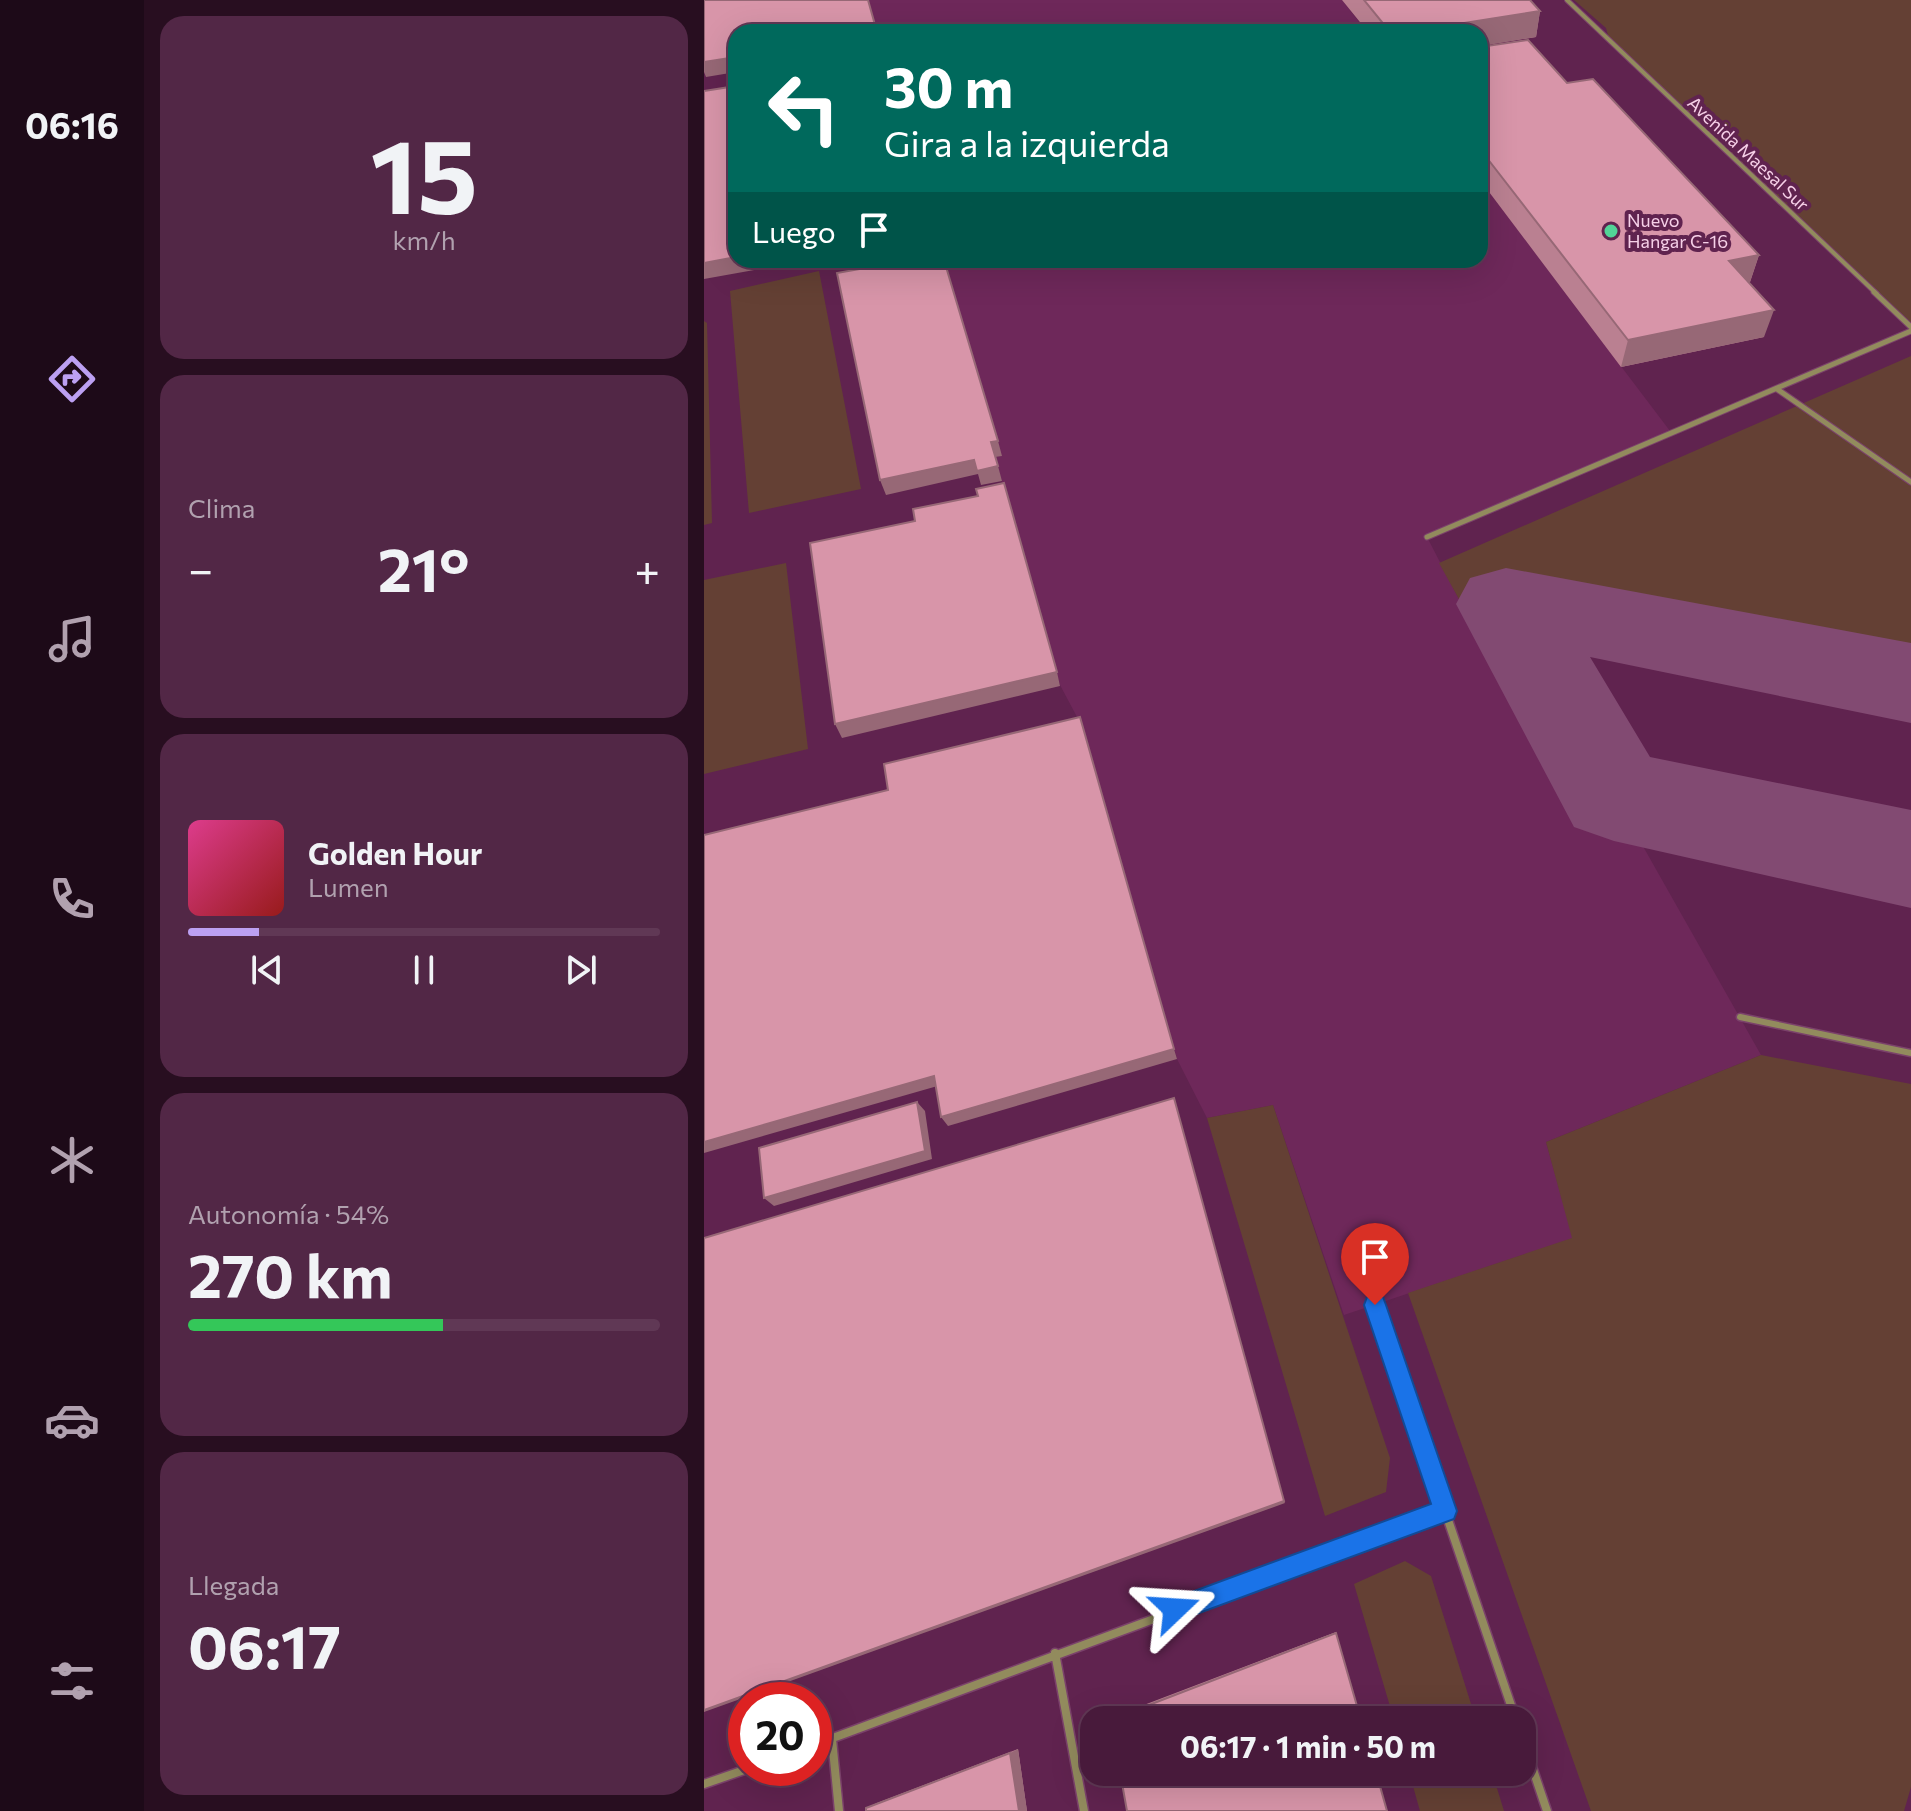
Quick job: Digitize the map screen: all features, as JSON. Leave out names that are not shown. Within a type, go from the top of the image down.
[{"type":"lane","name":"Avenida Maesal Sur","points":[[1567,0],[1911,329]]},
{"type":"lane","points":[[1427,537],[1911,329]]},
{"type":"lane","points":[[1777,389],[1911,482]]},
{"type":"lane","points":[[1740,1017],[1911,1053]]},
{"type":"lane","points":[[1375,1305],[1511,1706]]},
{"type":"lane","points":[[839,1811],[832,1739],[1055,1653],[1445,1511]]},
{"type":"lane","points":[[1055,1653],[1084,1811]]},
{"type":"lane","points":[[704,1784],[728,1776]]},
{"type":"lane","points":[[1536,1778],[1547,1811]]},
{"type":"shaded area","points":[[868,0],[1342,0],[1361,24],[875,24]]},
{"type":"shaded area","points":[[1574,0],[1911,0],[1911,327],[1610,42],[1606,28]]},
{"type":"shaded area","points":[[1488,191],[1670,431],[1427,537],[1460,601],[1506,604],[1761,1055],[1546,1142],[1573,1238],[1344,1315],[1273,1105],[1207,1118],[1177,1059],[1084,730],[1060,685],[995,457],[1001,456],[945,268],[1488,268]]},
{"type":"shaded area","points":[[819,271],[861,489],[749,513],[730,291]]},
{"type":"shaded area","points":[[704,321],[707,323],[712,523],[704,525]]},
{"type":"shaded area","points":[[1911,356],[1911,686],[1506,604],[1460,601],[1439,563]]},
{"type":"shaded area","points":[[786,563],[808,749],[704,774],[704,580]]},
{"type":"shaded area","points":[[1761,1055],[1911,1084],[1911,1787],[1904,1811],[1591,1811],[1408,1293],[1572,1238],[1546,1142]]},
{"type":"shaded area","points":[[1273,1105],[1390,1458],[1386,1492],[1325,1516],[1207,1118]]},
{"type":"shaded area","points":[[1405,1561],[1431,1576],[1472,1706],[1390,1706],[1354,1584]]},
{"type":"shaded area","points":[[1413,1786],[1496,1786],[1504,1811],[1420,1811]]},
{"type":"building","points":[[704,0],[868,0],[875,24],[728,24],[728,58],[704,62]]},
{"type":"building","points":[[1364,0],[1530,0],[1540,11],[1458,24],[1384,24]]},
{"type":"building","name":"Nuevo Hangar C-16","points":[[1528,40],[1567,83],[1593,79],[1759,255],[1729,261],[1774,310],[1628,340],[1488,159],[1488,46]]},
{"type":"building","points":[[728,87],[728,258],[704,263],[704,91]]},
{"type":"building","points":[[865,268],[946,268],[998,441],[991,442],[998,466],[977,471],[974,460],[880,480],[837,273]]},
{"type":"building","points":[[1004,483],[1057,672],[835,724],[810,543],[915,521],[913,509],[978,496],[976,489]]},
{"type":"building","points":[[1080,717],[1174,1049],[941,1117],[934,1076],[704,1142],[704,835],[888,790],[884,764]]},
{"type":"building","points":[[1174,1098],[1284,1501],[782,1682],[728,1682],[728,1701],[704,1710],[704,1238]]},
{"type":"building","points":[[917,1102],[925,1151],[764,1198],[759,1148]]},
{"type":"building","points":[[1336,1633],[1357,1706],[1146,1706]]},
{"type":"building","points":[[1010,1753],[1019,1811],[866,1811],[866,1808]]},
{"type":"building","points":[[1123,1786],[1380,1786],[1387,1811],[1127,1811]]},
{"type":"taxiway","points":[[1911,683],[1506,604],[1614,795],[1911,859]]},
{"type":"place","name":"Nuevo Hangar C-16","points":[[1611,231]]},
{"type":"route","points":[[1175,1609],[1445,1511],[1375,1305]]}]
